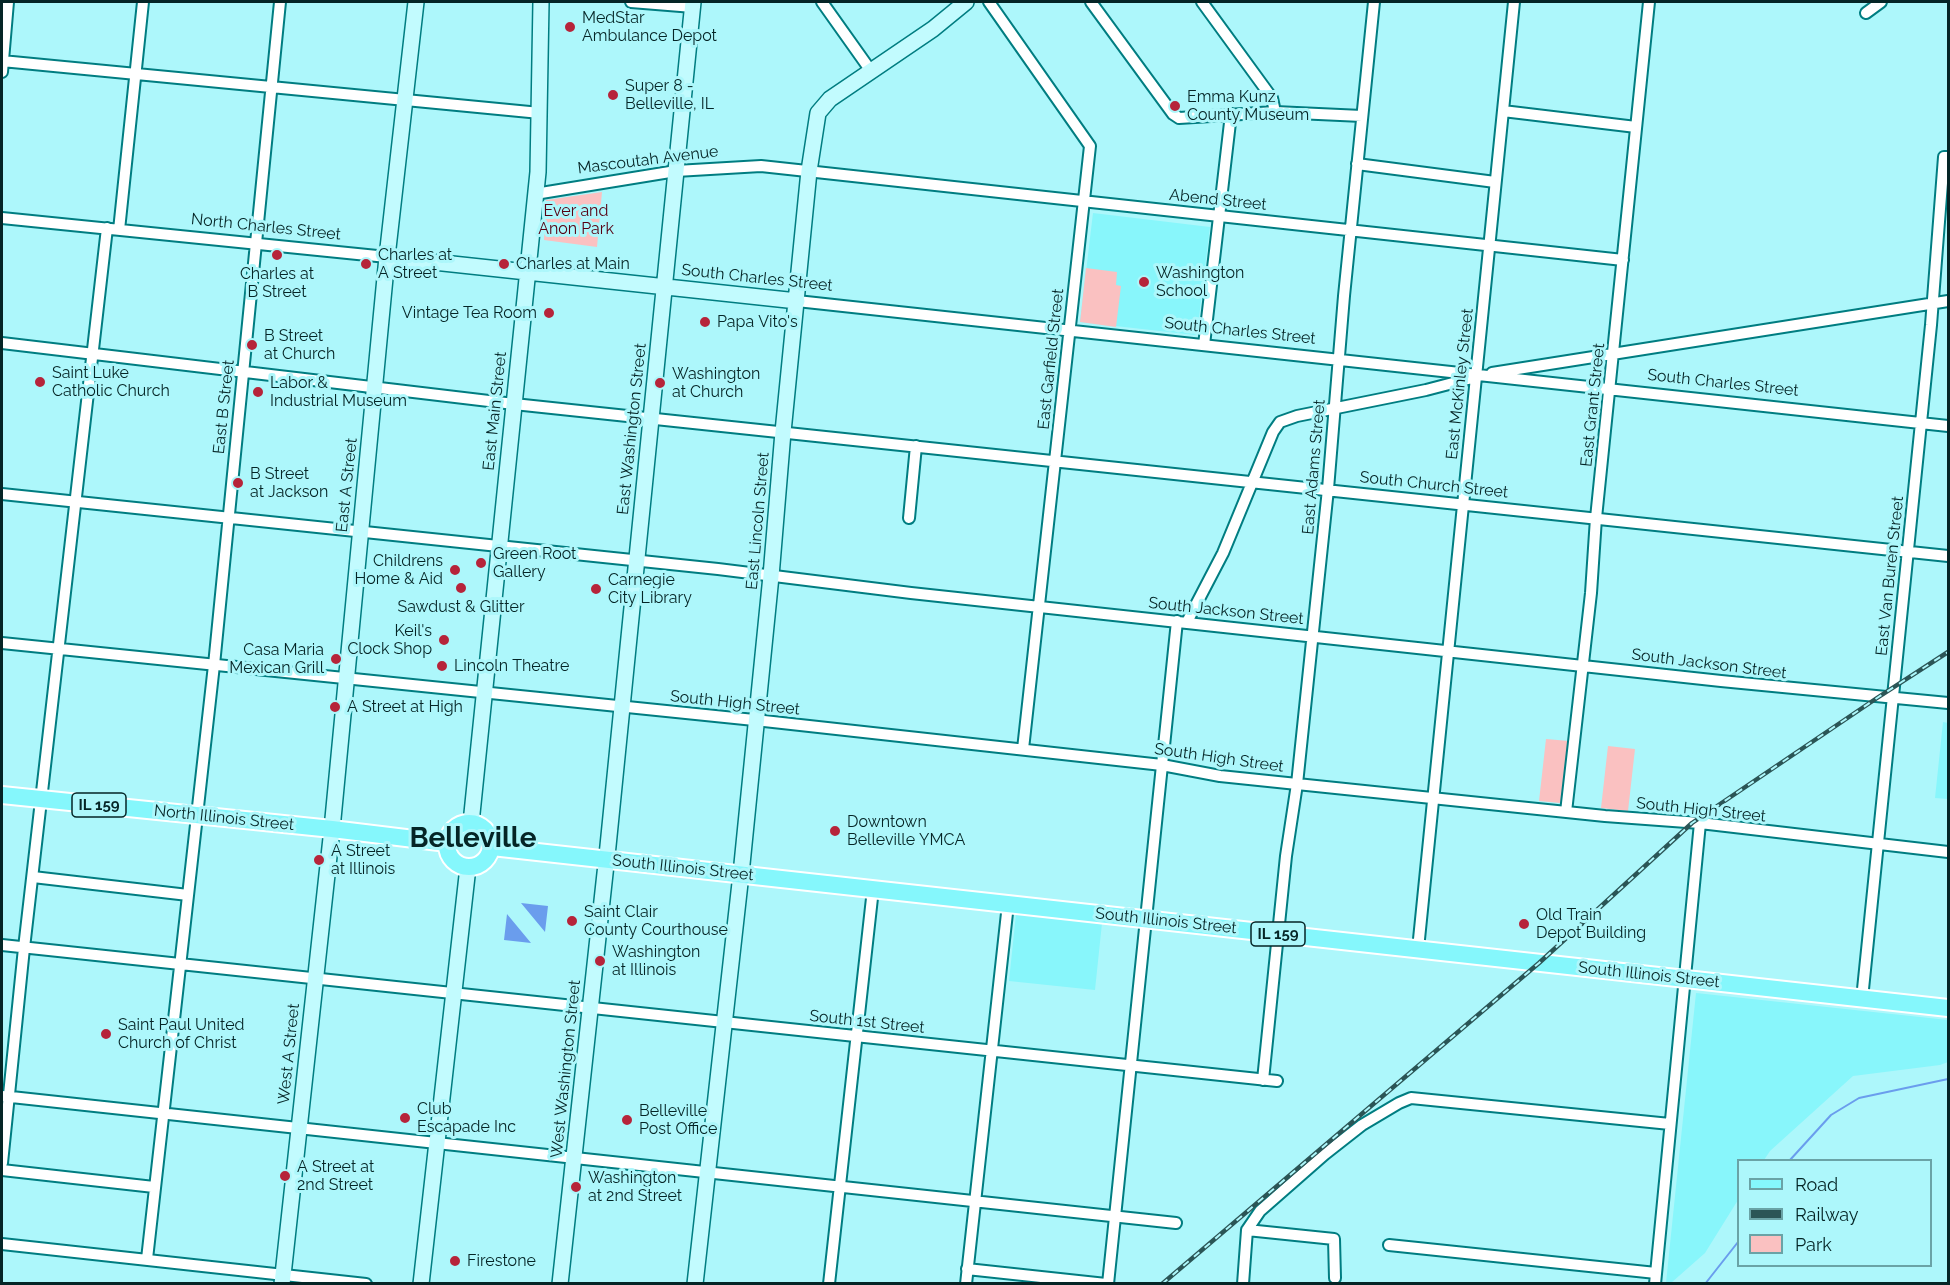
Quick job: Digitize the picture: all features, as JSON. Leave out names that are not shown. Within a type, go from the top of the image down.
[{"type":"main road","name":"North Illinois Street","points":[[2,795],[447,843]]},
{"type":"main road","points":[[471,823],[482,826],[492,846],[486,860],[480,865],[468,867],[457,864],[452,859],[447,843],[454,829],[471,823]]},
{"type":"main road","name":"South Illinois Street","points":[[492,846],[1948,1008]]},
{"type":"street","points":[[8,2],[2,65],[135,74],[540,112]]},
{"type":"street","points":[[119,230],[143,2]]},
{"type":"street","name":"East B Street","points":[[147,1259],[214,665],[280,2]]},
{"type":"street","name":"East A Street","points":[[332,829],[387,257],[416,2]]},
{"type":"street","name":"East Main Street","points":[[471,823],[538,172],[541,2]]},
{"type":"street","points":[[631,2],[693,4]]},
{"type":"street","points":[[822,2],[871,71]]},
{"type":"street","points":[[809,171],[818,113],[830,99],[933,29],[966,2]]},
{"type":"street","name":"East Garfield Street","points":[[989,2],[1090,146],[1023,749]]},
{"type":"street","points":[[1091,2],[1173,114],[1179,118],[1275,112],[1362,116]]},
{"type":"street","points":[[1202,2],[1272,98],[1275,112]]},
{"type":"street","name":"East Adams Street","points":[[1263,1080],[1328,489],[1350,229],[1374,2]]},
{"type":"street","name":"East McKinley Street","points":[[1418,949],[1514,2]]},
{"type":"street","name":"East Grant Street","points":[[1566,812],[1592,593],[1596,518],[1649,2]]},
{"type":"street","points":[[1866,13],[1881,2]]},
{"type":"street","name":"East Washington Street","points":[[607,859],[693,4]]},
{"type":"street","points":[[1503,111],[1636,127]]},
{"type":"street","points":[[1204,345],[1231,114]]},
{"type":"street","name":"East Van Buren Street","points":[[1862,999],[1946,157]]},
{"type":"street","points":[[1358,164],[1495,182]]},
{"type":"street","name":"Mascoutah Avenue","points":[[536,194],[676,171],[761,166],[809,171]]},
{"type":"street","name":"Abend Street","points":[[809,171],[1623,260]]},
{"type":"street","name":"East Lincoln Street","points":[[695,1284],[741,874],[809,171]]},
{"type":"street","name":"North Charles Street","points":[[2,218],[527,272]]},
{"type":"street","points":[[2,1163],[5,1096],[33,877],[107,228]]},
{"type":"street","name":"South Charles Street","points":[[527,272],[1948,426]]},
{"type":"street","points":[[967,1269],[1107,1284],[1162,765],[1182,622],[1223,553],[1273,432],[1280,422],[1334,408],[1426,390],[1476,375],[1948,301]]},
{"type":"street","name":"South Church Street","points":[[2,343],[514,404],[1948,556]]},
{"type":"street","points":[[909,518],[916,446]]},
{"type":"street","name":"South Jackson Street","points":[[2,494],[1948,704]]},
{"type":"street","name":"South High Street","points":[[2,643],[346,680],[756,720],[1162,765],[1220,776],[1566,812],[1700,823],[1948,852]]},
{"type":"street","points":[[1389,1245],[1656,1278],[1700,823]]},
{"type":"street","name":"West A Street","points":[[282,1279],[332,829]]},
{"type":"street","name":"West Washington Street","points":[[560,1284],[607,859]]},
{"type":"street","points":[[421,1284],[468,867]]},
{"type":"street","points":[[33,877],[188,895]]},
{"type":"street","points":[[829,1284],[873,889]]},
{"type":"street","points":[[966,1284],[1008,904]]},
{"type":"street","name":"South 1st Street","points":[[2,945],[453,995],[1277,1081]]},
{"type":"street","points":[[5,1096],[1176,1223]]},
{"type":"street","points":[[1243,1284],[1247,1230],[1260,1211],[1362,1125],[1398,1103],[1412,1098],[1670,1124]]},
{"type":"street","points":[[2,1170],[154,1187]]},
{"type":"street","points":[[1247,1230],[1334,1239],[1335,1278]]},
{"type":"street","points":[[2,1244],[147,1259],[282,1279],[366,1284]]},
{"type":"shaded area","name":"Washington School","points":[[1093,213],[1210,227],[1197,334],[1080,322]]},
{"type":"shaded area","points":[[1943,722],[1948,723],[1948,799],[1935,798]]},
{"type":"shaded area","points":[[521,903],[548,906],[545,932]]},
{"type":"shaded area","points":[[507,914],[531,943],[504,940]]},
{"type":"shaded area","points":[[1016,914],[1102,923],[1095,990],[1009,981]]},
{"type":"shaded area","points":[[1696,993],[1948,1020],[1948,1062],[1940,1065],[1853,1076],[1770,1151],[1765,1159],[1737,1159],[1737,1202],[1705,1253],[1671,1283],[1666,1283]]},
{"type":"green space","name":"Ever and Anon Park","points":[[602,192],[597,247],[544,240],[546,200]]},
{"type":"green space","points":[[1086,268],[1117,272],[1116,285],[1121,286],[1116,327],[1080,322]]},
{"type":"green space","points":[[1546,739],[1569,741],[1563,800],[1560,803],[1539,801]]},
{"type":"green space","points":[[1608,746],[1635,749],[1628,811],[1601,808]]},
{"type":"waterway","points":[[1791,1159],[1831,1115],[1859,1098],[1948,1079]]},
{"type":"waterway","points":[[1705,1284],[1737,1243]]},
{"type":"railway","points":[[1162,1284],[1539,963],[1692,823],[1948,652]]},
{"type":"place","name":"MedStar Ambulance Depot","points":[[570,27]]},
{"type":"place","name":"Super 8 - Belleville, IL","points":[[613,95]]},
{"type":"place","name":"Emma Kunz County Museum","points":[[1175,106]]},
{"type":"place","name":"Charles at B Street","points":[[277,255]]},
{"type":"place","name":"Charles at A Street","points":[[366,264]]},
{"type":"place","name":"Charles at Main","points":[[504,264]]},
{"type":"place","name":"Washington School","points":[[1144,282]]},
{"type":"place","name":"Vintage Tea Room","points":[[549,313]]},
{"type":"place","name":"Papa Vito's","points":[[705,322]]},
{"type":"place","name":"B Street at Church","points":[[252,345]]},
{"type":"place","name":"Saint Luke Catholic Church","points":[[40,382]]},
{"type":"place","name":"Washington at Church","points":[[660,383]]},
{"type":"place","name":"Labor & Industrial Museum","points":[[258,392]]},
{"type":"place","name":"B Street at Jackson","points":[[238,483]]},
{"type":"place","name":"Green Root Gallery","points":[[481,563]]},
{"type":"place","name":"Childrens Home & Aid","points":[[455,570]]},
{"type":"place","name":"Sawdust & Glitter","points":[[461,588]]},
{"type":"place","name":"Carnegie City Library","points":[[596,589]]},
{"type":"place","name":"Keil's Clock Shop","points":[[444,640]]},
{"type":"place","name":"Casa Maria Mexican Grill","points":[[336,659]]},
{"type":"place","name":"Lincoln Theatre","points":[[442,666]]},
{"type":"place","name":"A Street at High","points":[[335,707]]},
{"type":"place","name":"Downtown Belleville YMCA","points":[[835,831]]},
{"type":"place","name":"A Street at Illinois","points":[[319,860]]},
{"type":"place","name":"Saint Clair County Courthouse","points":[[572,921]]},
{"type":"place","name":"Old Train Depot Building","points":[[1524,924]]},
{"type":"place","name":"Washington at Illinois","points":[[600,961]]},
{"type":"place","name":"Saint Paul United Church of Christ","points":[[106,1034]]},
{"type":"place","name":"Club Escapade Inc","points":[[405,1118]]},
{"type":"place","name":"Belleville Post Office","points":[[627,1120]]},
{"type":"place","name":"A Street at 2nd Street","points":[[285,1176]]},
{"type":"place","name":"Washington at 2nd Street","points":[[576,1187]]},
{"type":"place","name":"Firestone","points":[[455,1261]]},
{"type":"district","name":"Belleville","points":[[473,839]]}]
